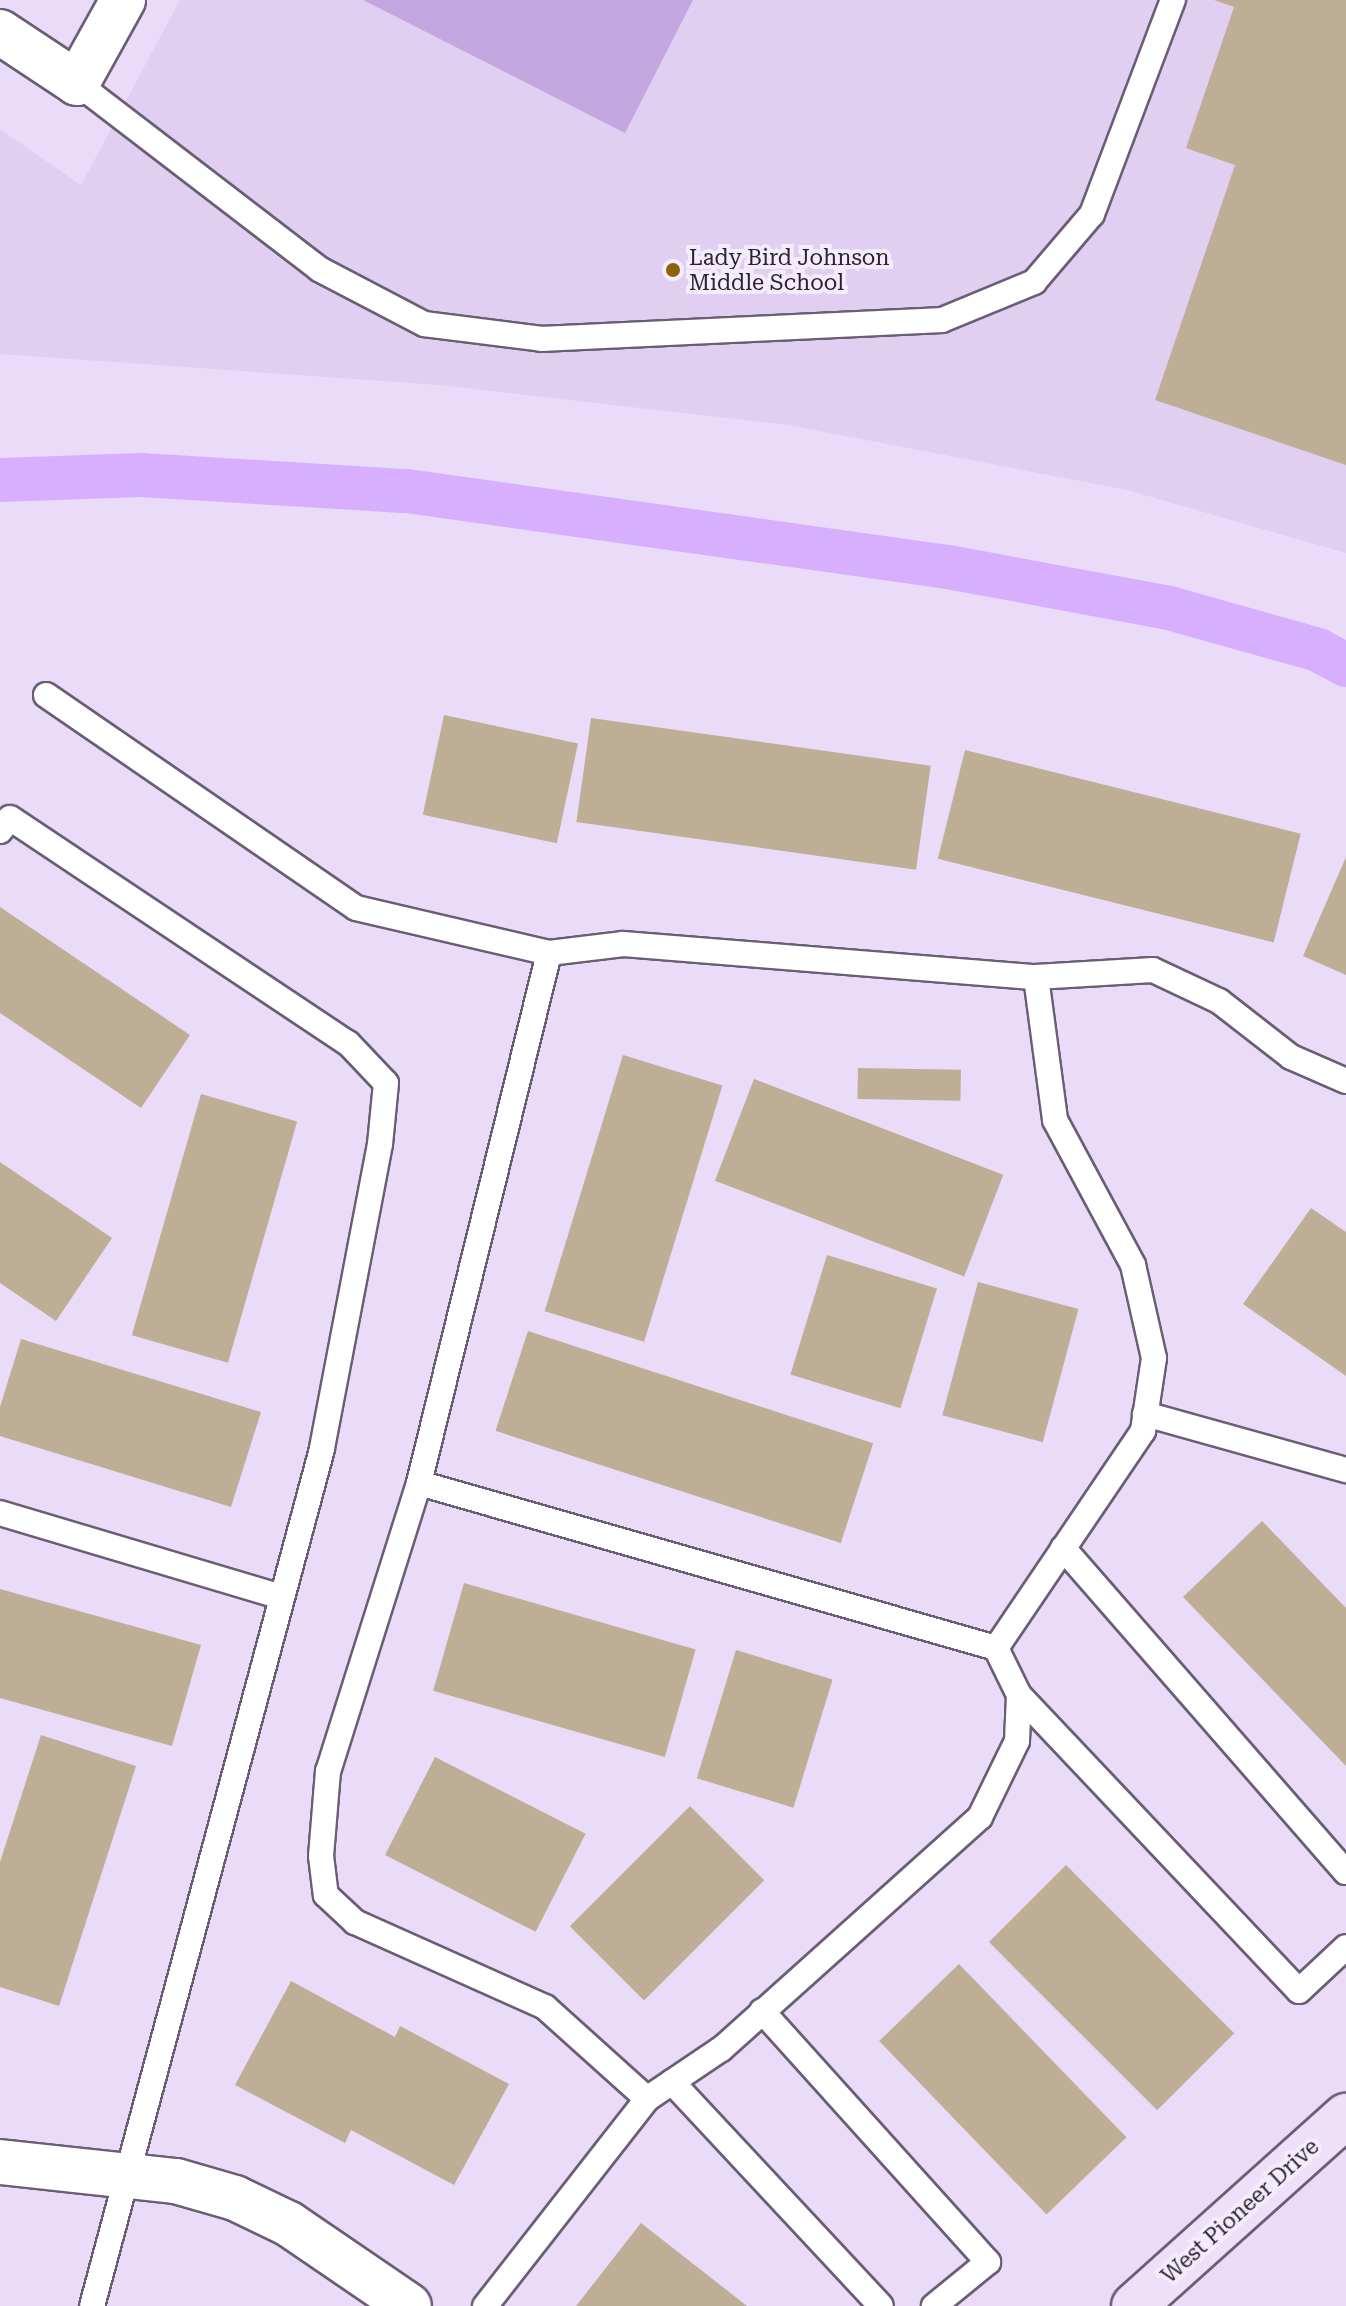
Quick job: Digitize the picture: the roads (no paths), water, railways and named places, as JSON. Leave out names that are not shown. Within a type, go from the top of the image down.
[{"type":"main road","name":"West Pioneer Drive","points":[[1134,2306],[1346,2116]]},
{"type":"street","points":[[0,32],[77,83],[123,0]]},
{"type":"street","points":[[0,2162],[176,2181],[235,2198],[289,2224],[409,2306]]},
{"type":"lane","points":[[77,83],[319,269],[424,324],[542,339],[942,320],[1034,282],[1092,214],[1173,0]]},
{"type":"lane","points":[[46,695],[356,908],[549,953],[623,944],[1036,977],[1153,970],[1219,1001],[1291,1057],[1346,1081]]},
{"type":"lane","points":[[0,831],[10,818],[348,1043],[386,1083],[380,1144],[322,1449],[123,2174],[92,2306]]},
{"type":"lane","points":[[549,953],[419,1483],[328,1771],[321,1813],[326,1895],[355,1922],[545,2007],[647,2099]]},
{"type":"lane","points":[[996,1648],[1143,1431],[1154,1358],[1133,1265],[1055,1120],[1036,977]]},
{"type":"lane","points":[[1145,1414],[1346,1470]]},
{"type":"lane","points":[[419,1483],[996,1648],[1019,1695],[1299,1991],[1346,1947]]},
{"type":"lane","points":[[0,1513],[282,1597]]},
{"type":"lane","points":[[1063,1548],[1346,1872]]},
{"type":"lane","points":[[485,2306],[647,2099],[721,2049],[877,1914],[980,1817],[1017,1741],[1019,1695]]},
{"type":"lane","points":[[762,2011],[988,2262],[934,2306]]},
{"type":"lane","points":[[672,2082],[881,2306]]},
{"type":"waterway","points":[[0,480],[142,475],[407,491],[948,567],[1169,608],[1318,650],[1346,665]]},
{"type":"place","name":"Lady Bird Johnson Middle School","points":[[673,270]]}]
